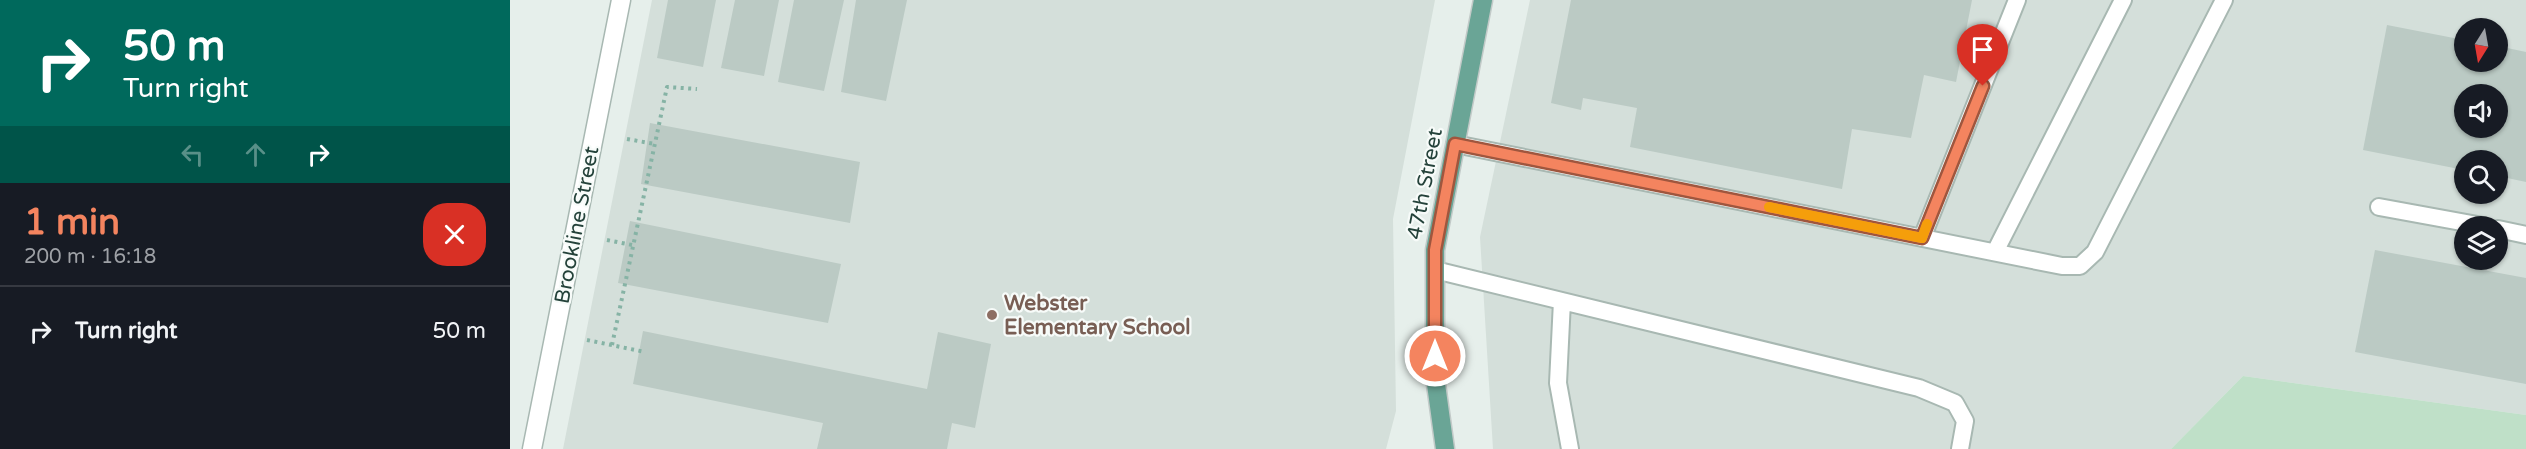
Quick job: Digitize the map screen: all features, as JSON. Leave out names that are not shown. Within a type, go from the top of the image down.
[{"type":"main road","name":"47th Street","points":[[1445,449],[1435,377],[1435,250],[1483,0]]},
{"type":"street","name":"Brookline Street","points":[[532,449],[621,0]]},
{"type":"lane","points":[[1922,238],[2017,0]]},
{"type":"lane","points":[[1995,252],[2123,0]]},
{"type":"lane","points":[[1455,144],[2062,266],[2080,266],[2095,252],[2224,0]]},
{"type":"lane","points":[[2379,207],[2454,221]]},
{"type":"lane","points":[[2508,231],[2526,235]]},
{"type":"lane","points":[[1435,270],[1919,388],[1955,403],[1965,421],[1960,449]]},
{"type":"lane","points":[[1562,300],[1558,383],[1570,449]]},
{"type":"path","points":[[612,345],[667,87],[697,89]]},
{"type":"path","points":[[627,139],[655,144]]},
{"type":"path","points":[[607,240],[632,245]]},
{"type":"path","points":[[587,340],[645,352]]},
{"type":"shaded area","name":"Webster Elementary School","points":[[652,0],[1435,0],[1393,219],[1396,411],[1386,449],[563,449]]},
{"type":"shaded area","points":[[1530,0],[2526,0],[2526,415],[2243,376],[2171,449],[1493,449],[1480,237]]},
{"type":"green space","points":[[2243,376],[2526,415],[2526,449],[2171,449]]},
{"type":"building","points":[[668,0],[716,0],[703,67],[657,58]]},
{"type":"building","points":[[735,0],[779,0],[764,76],[721,68]]},
{"type":"building","points":[[794,0],[844,0],[824,91],[778,82]]},
{"type":"building","points":[[856,0],[907,0],[886,101],[841,92]]},
{"type":"building","points":[[1571,0],[1972,0],[1956,82],[1924,75],[1911,138],[1852,129],[1842,189],[1630,147],[1637,108],[1583,98],[1581,110],[1551,103]]},
{"type":"building","points":[[2387,25],[2454,38],[2454,72],[2508,72],[2508,48],[2526,52],[2526,182],[2508,178],[2508,150],[2454,150],[2454,168],[2363,150]]},
{"type":"building","points":[[650,123],[860,162],[850,223],[641,184]]},
{"type":"building","points":[[630,221],[841,264],[828,323],[618,283]]},
{"type":"building","points":[[2375,250],[2454,265],[2454,270],[2483,270],[2526,278],[2526,384],[2355,352]]},
{"type":"building","points":[[643,331],[927,389],[938,332],[991,344],[975,428],[952,423],[947,449],[817,449],[823,423],[633,384]]},
{"type":"slow traffic","points":[[1769,207],[1922,238],[1927,224]]},
{"type":"place","name":"Webster Elementary School","points":[[992,315]]},
{"type":"route","points":[[1435,356],[1435,250],[1455,144],[1922,238],[1983,86]]}]
